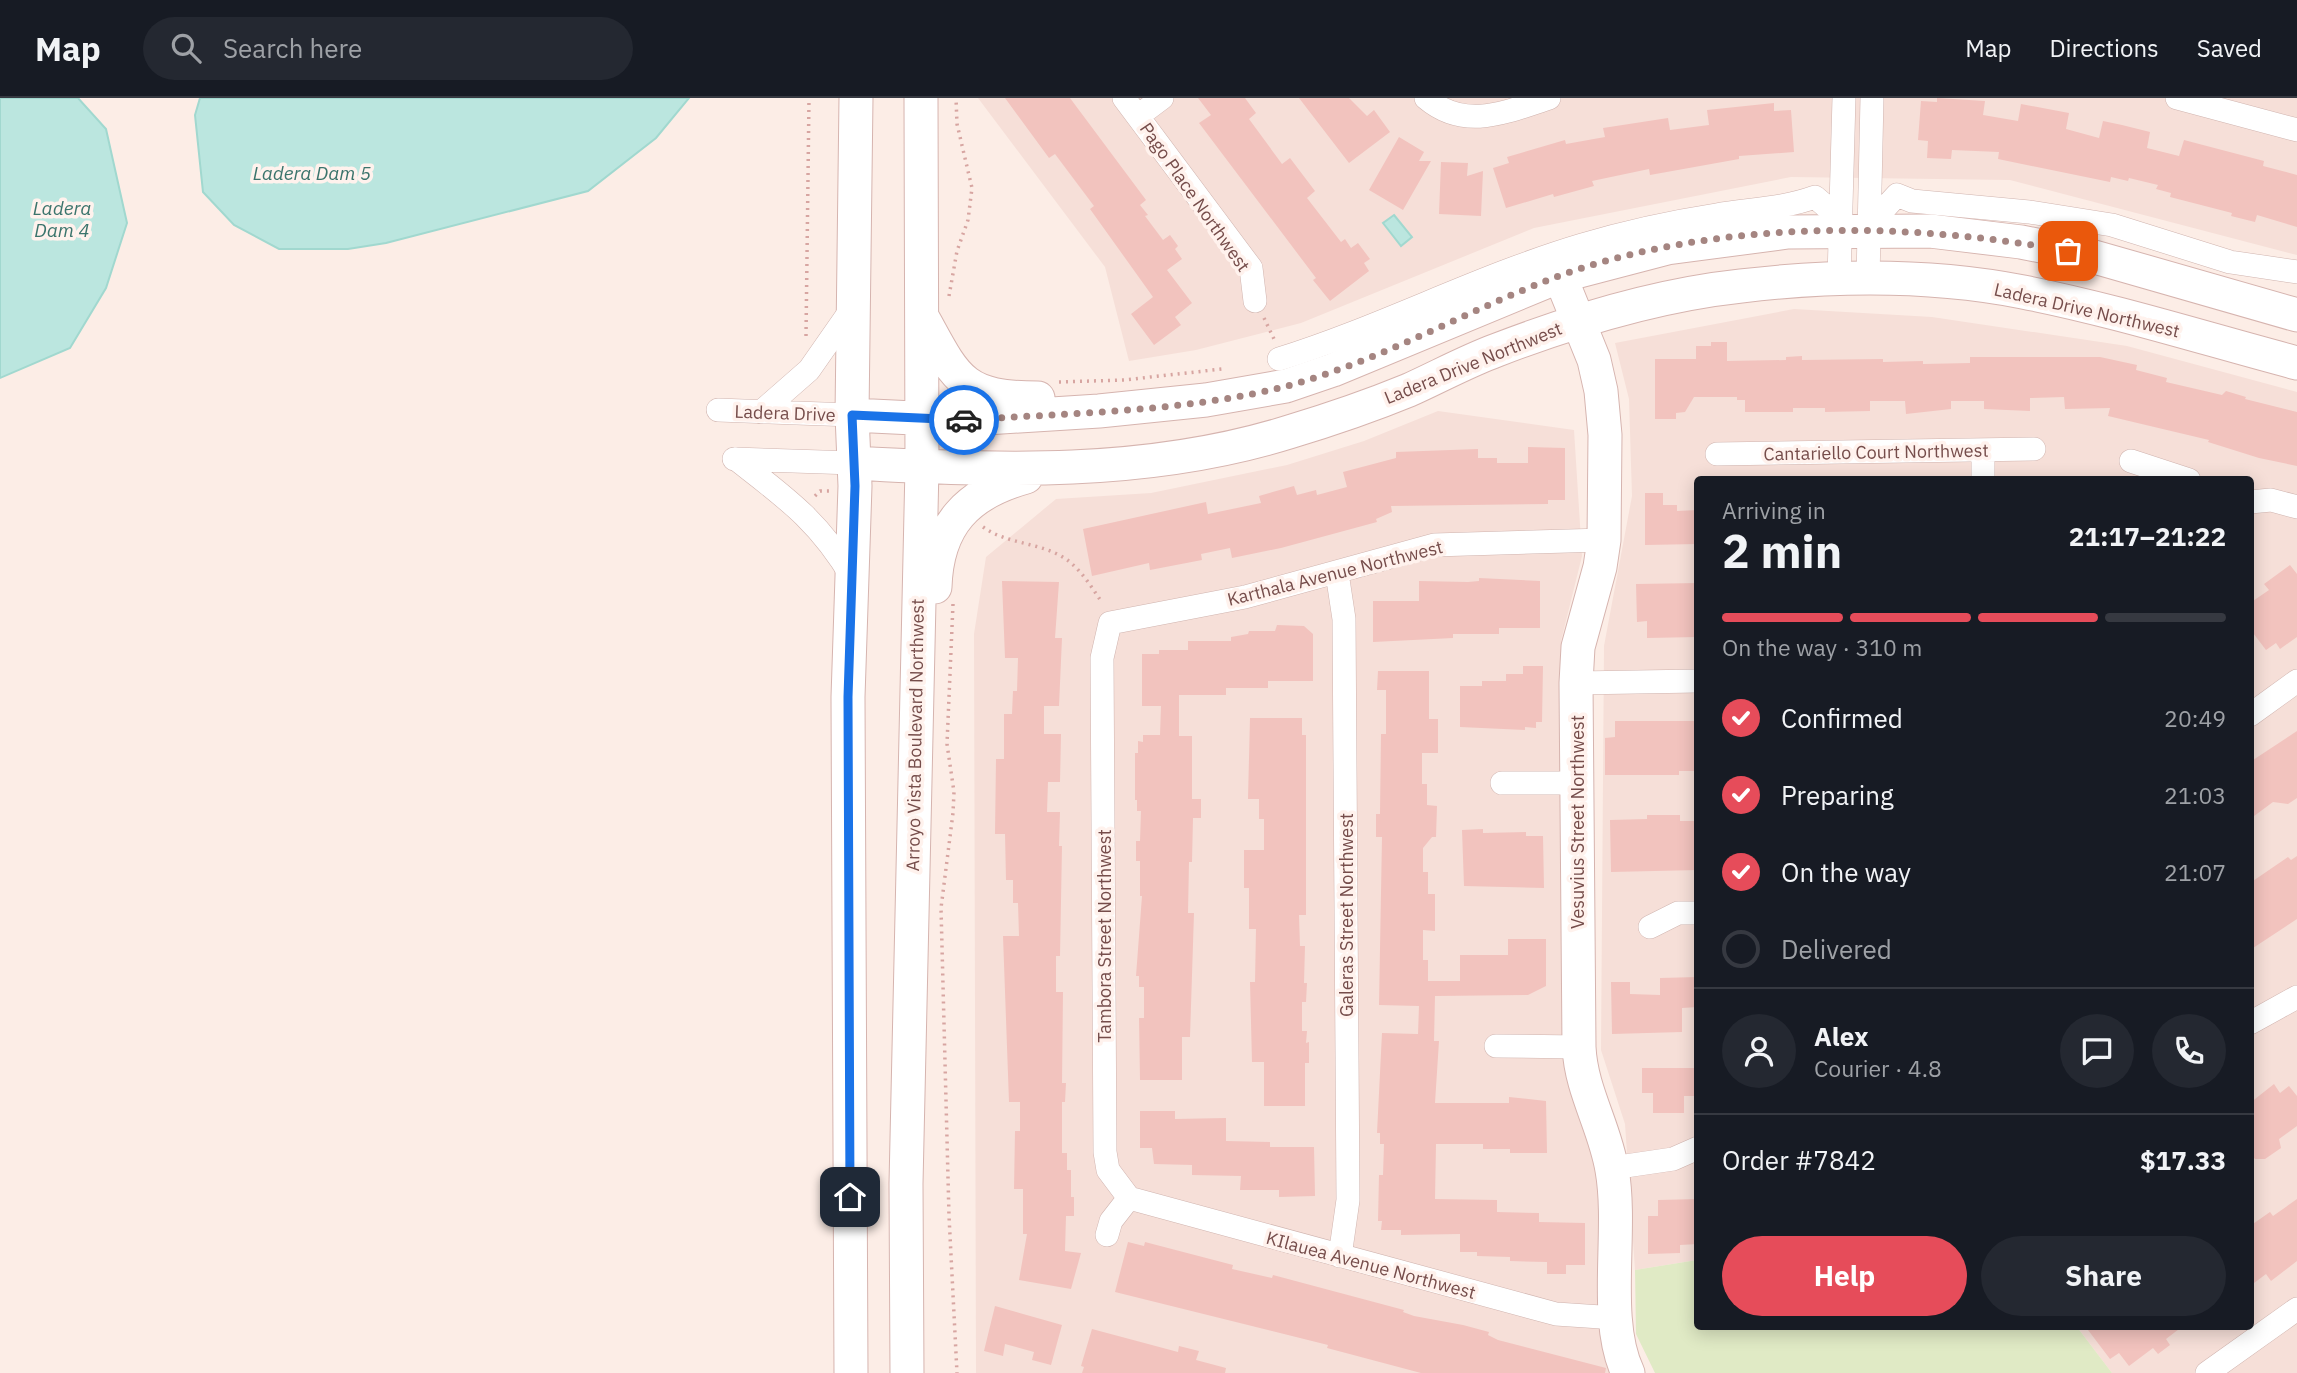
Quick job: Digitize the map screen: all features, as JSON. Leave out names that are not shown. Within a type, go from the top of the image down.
[{"type":"main road","points":[[851,1373],[848,697],[852,578],[856,98]]},
{"type":"main road","name":"Arroyo Vista Boulevard Northwest","points":[[906,1373],[906,1184],[921,418],[935,306],[921,98]]},
{"type":"main road","points":[[852,415],[955,420],[1206,401],[1286,386],[1334,370],[1560,276],[1680,246],[1856,220],[2021,242],[2091,256],[2297,315]]},
{"type":"main road","name":"Vesuvius Street Northwest","points":[[1560,276],[1580,321],[1601,391],[1606,485],[1604,540],[1600,567],[1578,647],[1576,683],[1579,1046],[1580,1073],[1605,1139],[1612,1168],[1617,1202],[1616,1318],[1619,1347],[1628,1373]]},
{"type":"main road","name":"Ladera Drive Northwest","points":[[853,463],[1055,469],[1192,455],[1287,433],[1408,390],[1494,351],[1580,321],[1655,300],[1738,286],[1854,279],[1930,280],[2021,291],[2297,363]]},
{"type":"main road","points":[[935,306],[947,363],[972,389],[1011,398],[1102,399],[1134,408]]},
{"type":"main road","points":[[914,721],[931,692],[939,551],[956,517],[987,489],[1055,469]]},
{"type":"street","points":[[1131,107],[1161,98]]},
{"type":"street","points":[[1426,98],[1448,112],[1483,118],[1549,98]]},
{"type":"street","points":[[1844,98],[1856,220]]},
{"type":"street","points":[[1854,279],[1856,220],[1872,98]]},
{"type":"street","points":[[2177,98],[2212,103],[2297,130]]},
{"type":"street","name":"Pago Place Northwest","points":[[1131,107],[1251,268],[1255,301]]},
{"type":"street","points":[[1856,220],[1897,194],[1912,201],[2029,212],[2112,225],[2230,262],[2297,272]]},
{"type":"street","points":[[1279,359],[1366,330],[1517,266],[1637,230],[1718,215],[1763,210],[1815,197],[1856,220]]},
{"type":"street","points":[[761,412],[809,370],[853,307]]},
{"type":"street","name":"Ladera Drive","points":[[718,410],[852,415]]},
{"type":"street","name":"Cantariello Court Northwest","points":[[1717,454],[2034,449]]},
{"type":"street","points":[[1983,450],[1983,476]]},
{"type":"street","points":[[852,578],[831,542],[802,510],[731,459],[853,463]]},
{"type":"street","points":[[2131,461],[2177,476]]},
{"type":"street","points":[[2254,502],[2271,500],[2297,507]]},
{"type":"street","name":"Karthala Avenue Northwest","points":[[1110,623],[1245,597],[1434,545],[1604,540]]},
{"type":"street","name":"Galeras Street Northwest","points":[[1337,573],[1344,619],[1348,1186],[1340,1256]]},
{"type":"street","name":"Tambora Street Northwest","points":[[1110,623],[1102,658],[1105,1152],[1108,1170],[1116,1185],[1129,1198]]},
{"type":"street","points":[[1576,683],[1694,681]]},
{"type":"street","points":[[2254,712],[2297,681]]},
{"type":"street","points":[[1502,783],[1575,783]]},
{"type":"street","points":[[1650,927],[1678,913],[1694,913]]},
{"type":"street","points":[[2254,1021],[2297,997]]},
{"type":"street","points":[[1496,1046],[1579,1046]]},
{"type":"street","points":[[1612,1168],[1673,1159],[1694,1150]]},
{"type":"street","points":[[1107,1236],[1111,1221],[1129,1198]]},
{"type":"street","name":"KIlauea Avenue Northwest","points":[[1129,1198],[1556,1314],[1616,1318]]},
{"type":"street","points":[[2207,1373],[2297,1308]]},
{"type":"path","points":[[803,347],[809,321],[808,98]]},
{"type":"path","points":[[935,306],[968,220],[972,188],[957,124],[956,98]]},
{"type":"path","points":[[1255,301],[1272,333],[1279,359]]},
{"type":"path","points":[[1052,383],[1124,380],[1231,369]]},
{"type":"path","points":[[811,500],[820,491],[832,491]]},
{"type":"path","points":[[979,525],[1010,542],[1060,556],[1073,565],[1101,601]]},
{"type":"path","points":[[953,599],[947,744],[954,792],[941,908],[949,1216],[957,1373]]},
{"type":"shaded area","points":[[978,98],[2297,98],[2297,255],[2010,180],[1791,177],[1534,228],[1301,323],[1196,350],[1129,361],[1105,267]]},
{"type":"shaded area","points":[[1794,309],[1932,317],[2127,346],[2297,392],[2297,1373],[2112,1373],[2079,1330],[2254,1330],[2254,476],[1694,476],[1694,1260],[1635,1270],[1625,1124],[1601,1050],[1604,646],[1632,496],[1629,399],[1615,343]]},
{"type":"shaded area","points":[[1438,411],[1574,430],[1582,556],[1561,641],[1561,831],[1603,1180],[1620,1373],[976,1373],[974,634],[986,557],[1056,499],[1151,493],[1287,465],[1364,441]]},
{"type":"green space","points":[[1694,1260],[1694,1330],[2079,1330],[2112,1373],[1655,1373],[1636,1334],[1635,1270]]},
{"type":"water","name":"Ladera Dam 4","points":[[0,98],[78,98],[106,129],[127,223],[106,288],[70,348],[0,378]]},
{"type":"water","name":"Ladera Dam 5","points":[[200,98],[689,98],[656,138],[588,191],[386,243],[348,249],[279,249],[234,225],[203,192],[195,115]]},
{"type":"water","points":[[1394,215],[1412,237],[1401,246],[1383,223]]},
{"type":"building","points":[[1005,98],[1070,98],[1146,200],[1140,205],[1148,215],[1145,216],[1163,240],[1170,235],[1178,246],[1175,249],[1182,259],[1167,270],[1192,303],[1175,317],[1181,325],[1154,345],[1131,314],[1153,297],[1090,209],[1094,206],[1055,154],[1049,158]]},
{"type":"building","points":[[1198,98],[1245,98],[1256,113],[1249,119],[1282,164],[1290,158],[1315,191],[1307,198],[1341,242],[1345,239],[1351,248],[1358,243],[1370,259],[1364,263],[1369,271],[1330,301],[1313,280],[1316,278],[1199,123],[1211,115]]},
{"type":"building","points":[[1299,98],[1349,98],[1367,116],[1374,110],[1390,132],[1349,163]]},
{"type":"building","points":[[1937,98],[1985,101],[1983,115],[2018,121],[2021,104],[2069,113],[2066,129],[2099,138],[2103,121],[2122,125],[2150,132],[2147,148],[2179,156],[2184,140],[2264,161],[2263,166],[2297,175],[2297,227],[2257,215],[2255,222],[2231,216],[2232,213],[2170,197],[2171,193],[2156,189],[2158,185],[2129,178],[2128,181],[2111,177],[2110,182],[1998,159],[1999,152],[1952,150],[1951,159],[1927,158],[1928,141],[1918,140],[1921,101],[1937,102]]},
{"type":"building","points":[[1774,103],[1774,111],[1791,110],[1794,152],[1739,156],[1739,159],[1650,175],[1649,169],[1592,181],[1594,186],[1554,197],[1553,194],[1506,208],[1493,168],[1509,163],[1507,157],[1565,140],[1566,144],[1605,137],[1603,128],[1668,118],[1670,130],[1709,125],[1707,110]]},
{"type":"building","points":[[1399,137],[1424,152],[1419,161],[1431,161],[1403,210],[1369,190]]},
{"type":"building","points":[[1441,162],[1468,163],[1467,176],[1483,171],[1481,216],[1439,214]]},
{"type":"building","points":[[1711,342],[1727,342],[1727,361],[1786,360],[1786,357],[1802,356],[1802,360],[1883,359],[1883,362],[1923,361],[1923,364],[1970,363],[1970,357],[2100,357],[2137,365],[2136,370],[2167,378],[2166,382],[2222,395],[2226,391],[2246,397],[2245,399],[2297,412],[2297,466],[2259,458],[2208,442],[2209,440],[2108,416],[2110,408],[2065,409],[2064,397],[2030,398],[2030,411],[1984,409],[1984,401],[1951,401],[1951,409],[1906,414],[1905,401],[1870,401],[1870,411],[1825,412],[1825,408],[1793,408],[1793,412],[1745,412],[1745,400],[1737,400],[1737,397],[1694,397],[1685,412],[1676,413],[1676,419],[1655,419],[1655,359],[1696,359],[1696,346],[1711,346]]},
{"type":"building","points":[[1528,447],[1565,448],[1565,500],[1548,500],[1548,504],[1391,506],[1392,512],[1376,519],[1377,522],[1281,548],[1232,558],[1230,548],[1201,554],[1202,560],[1150,570],[1149,563],[1092,576],[1083,529],[1206,502],[1208,514],[1261,503],[1259,496],[1294,486],[1297,495],[1316,490],[1317,495],[1347,487],[1343,472],[1396,458],[1396,452],[1478,449],[1478,458],[1497,458],[1497,463],[1528,463]]},
{"type":"building","points":[[1645,493],[1663,493],[1663,505],[1677,505],[1677,511],[1694,510],[1694,544],[1645,545]]},
{"type":"building","points":[[2290,565],[2297,574],[2297,637],[2280,649],[2276,643],[2266,650],[2254,634],[2254,600],[2269,590],[2264,584]]},
{"type":"building","points":[[1479,578],[1540,581],[1540,628],[1499,628],[1499,634],[1453,634],[1453,638],[1373,642],[1373,601],[1419,601],[1419,581],[1468,582],[1479,581]]},
{"type":"building","points":[[1002,581],[1059,582],[1055,638],[1062,638],[1059,706],[1044,706],[1044,734],[1061,734],[1060,782],[1048,782],[1047,812],[1060,812],[1059,846],[1062,846],[1060,956],[1056,956],[1056,992],[1063,992],[1062,1083],[1066,1083],[1065,1102],[1062,1102],[1062,1153],[1067,1153],[1067,1170],[1071,1170],[1071,1197],[1074,1197],[1074,1216],[1066,1216],[1065,1251],[1081,1253],[1071,1289],[1019,1280],[1027,1234],[1023,1234],[1023,1189],[1014,1189],[1015,1131],[1020,1131],[1020,1102],[1009,1102],[1003,936],[1019,936],[1018,903],[1013,903],[1013,880],[1006,880],[1005,834],[995,834],[996,759],[1004,759],[1004,714],[1012,714],[1013,691],[1017,691],[1018,658],[1005,658]]},
{"type":"building","points":[[1694,583],[1694,637],[1647,638],[1647,621],[1637,622],[1636,584]]},
{"type":"building","points":[[1277,625],[1304,626],[1313,634],[1313,681],[1268,681],[1268,688],[1226,688],[1226,695],[1179,695],[1179,736],[1192,736],[1192,799],[1201,799],[1201,818],[1193,818],[1192,862],[1189,862],[1188,913],[1194,913],[1190,1037],[1182,1037],[1182,1080],[1140,1080],[1139,1018],[1144,1018],[1144,987],[1139,987],[1139,976],[1136,976],[1142,896],[1140,861],[1136,861],[1141,811],[1137,811],[1135,800],[1135,753],[1138,753],[1138,741],[1143,742],[1143,735],[1160,735],[1161,706],[1142,706],[1142,654],[1159,654],[1159,650],[1188,650],[1188,641],[1231,641],[1231,637],[1248,634],[1249,631],[1275,631]]},
{"type":"building","points":[[1523,666],[1543,666],[1542,722],[1536,722],[1536,728],[1525,727],[1525,730],[1460,727],[1460,686],[1482,686],[1482,681],[1506,681],[1506,674],[1523,674]]},
{"type":"building","points":[[1378,671],[1429,671],[1429,719],[1438,719],[1438,753],[1422,753],[1422,784],[1427,784],[1427,805],[1437,806],[1436,837],[1432,837],[1423,848],[1423,872],[1428,872],[1428,894],[1435,894],[1435,931],[1423,930],[1423,960],[1428,960],[1428,981],[1460,981],[1460,955],[1508,955],[1508,939],[1546,939],[1546,986],[1528,995],[1435,996],[1434,1041],[1439,1041],[1435,1103],[1509,1103],[1509,1097],[1546,1101],[1547,1153],[1510,1153],[1510,1149],[1483,1149],[1483,1144],[1436,1144],[1435,1199],[1497,1200],[1497,1212],[1539,1213],[1539,1222],[1585,1223],[1585,1265],[1566,1265],[1566,1274],[1547,1274],[1547,1262],[1510,1261],[1510,1257],[1477,1256],[1477,1252],[1460,1252],[1460,1234],[1401,1235],[1401,1230],[1381,1230],[1382,1221],[1378,1221],[1379,1175],[1383,1175],[1384,1144],[1380,1144],[1380,1133],[1377,1133],[1382,1033],[1418,1034],[1419,1006],[1379,1005],[1382,837],[1376,837],[1376,814],[1380,814],[1381,734],[1386,734],[1386,690],[1377,690]]},
{"type":"building","points":[[1250,718],[1302,718],[1302,735],[1306,735],[1306,915],[1299,915],[1300,946],[1305,946],[1304,983],[1307,983],[1306,1002],[1302,1002],[1302,1031],[1307,1031],[1306,1043],[1309,1042],[1309,1063],[1305,1063],[1305,1106],[1264,1106],[1264,1062],[1252,1062],[1250,982],[1255,982],[1256,929],[1249,929],[1249,888],[1244,888],[1244,850],[1264,850],[1264,819],[1259,819],[1259,799],[1248,799]]},
{"type":"building","points":[[1615,721],[1694,721],[1694,771],[1679,771],[1679,775],[1605,775],[1605,738],[1615,737]]},
{"type":"building","points":[[2297,731],[2297,798],[2288,804],[2273,802],[2254,816],[2254,759]]},
{"type":"building","points":[[1647,815],[1680,815],[1680,821],[1694,821],[1694,870],[1611,872],[1610,820],[1647,819]]},
{"type":"building","points":[[1483,829],[1483,833],[1526,832],[1526,836],[1543,836],[1544,888],[1464,886],[1462,830]]},
{"type":"building","points":[[2297,856],[2297,919],[2254,947],[2254,880],[2288,857],[2291,860]]},
{"type":"building","points":[[1694,977],[1694,1007],[1682,1008],[1682,1032],[1612,1034],[1611,982],[1630,982],[1630,994],[1660,995],[1660,978]]},
{"type":"building","points":[[1642,1068],[1694,1068],[1694,1096],[1684,1096],[1684,1113],[1653,1113],[1653,1093],[1642,1093]]},
{"type":"building","points":[[2274,1084],[2280,1093],[2289,1086],[2297,1096],[2297,1126],[2279,1139],[2281,1148],[2265,1159],[2254,1158],[2254,1100]]},
{"type":"building","points":[[1140,1111],[1175,1111],[1175,1119],[1226,1118],[1226,1141],[1270,1142],[1270,1147],[1314,1147],[1315,1196],[1279,1197],[1279,1190],[1240,1190],[1241,1176],[1192,1175],[1192,1165],[1154,1164],[1152,1148],[1140,1148]]},
{"type":"building","points":[[1694,1199],[1694,1244],[1680,1245],[1680,1253],[1648,1254],[1648,1216],[1658,1216],[1658,1200]]},
{"type":"building","points":[[2297,1199],[2297,1261],[2271,1281],[2266,1274],[2254,1283],[2254,1223],[2270,1212],[2273,1216]]},
{"type":"building","points":[[1128,1242],[1144,1246],[1145,1242],[1233,1265],[1232,1269],[1272,1278],[1273,1275],[1404,1310],[1403,1312],[1414,1316],[1489,1332],[1488,1335],[1498,1340],[1606,1368],[1605,1373],[1421,1373],[1327,1348],[1328,1345],[1115,1292]]},
{"type":"building","points":[[995,1306],[1062,1325],[1051,1365],[1032,1360],[1034,1352],[1005,1344],[1003,1356],[984,1351]]},
{"type":"building","points":[[1092,1329],[1178,1352],[1179,1346],[1199,1351],[1196,1360],[1226,1368],[1225,1373],[1082,1373],[1084,1367],[1081,1366]]},
{"type":"building","points":[[2088,1330],[2178,1330],[2166,1339],[2170,1345],[2158,1354],[2153,1348],[2129,1366],[2119,1353],[2110,1359]]},
{"type":"way so far","points":[[964,420],[1206,401],[1286,386],[1334,370],[1508,295],[1560,276],[1667,248],[1788,232],[1930,231],[2021,242],[2068,251]]},
{"type":"route","points":[[850,1197],[848,697],[855,486],[852,415],[964,420]]}]
